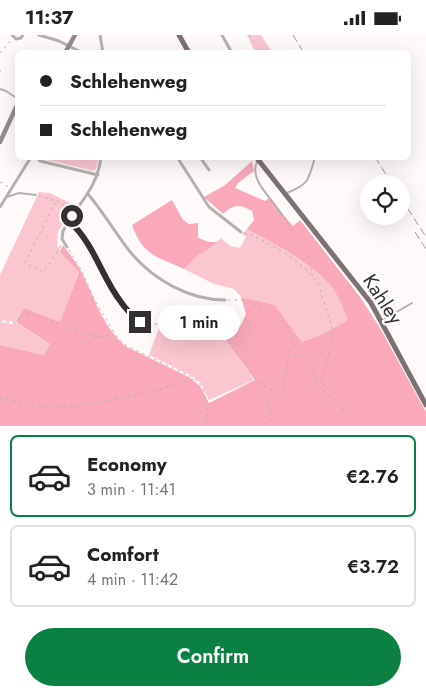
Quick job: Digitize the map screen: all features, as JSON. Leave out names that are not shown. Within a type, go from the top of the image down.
[{"type":"main road","points":[[68,50],[75,35]]},
{"type":"main road","points":[[179,35],[187,50]]},
{"type":"main road","points":[[0,142],[15,110]]},
{"type":"main road","name":"Kahley","points":[[258,160],[371,303],[426,405]]},
{"type":"street","points":[[12,37],[16,39],[21,38],[23,35]]},
{"type":"street","points":[[38,35],[77,50]]},
{"type":"street","points":[[100,35],[102,50]]},
{"type":"street","points":[[222,35],[230,50]]},
{"type":"street","points":[[0,207],[29,160]]},
{"type":"street","points":[[39,160],[98,175]]},
{"type":"street","points":[[67,247],[62,241],[62,231],[88,194],[98,175],[100,160]]},
{"type":"street","points":[[179,160],[209,207],[241,232]]},
{"type":"street","points":[[202,160],[209,170]]},
{"type":"street","points":[[88,194],[132,254],[156,275],[173,286],[204,299],[224,299]]},
{"type":"street","points":[[69,221],[91,249],[120,302],[140,321]]},
{"type":"lane","points":[[0,89],[15,97]]},
{"type":"lane","points":[[257,160],[255,165],[258,183],[275,203],[282,215]]},
{"type":"lane","points":[[285,194],[308,181],[313,160]]},
{"type":"lane","points":[[6,197],[20,193],[36,195]]},
{"type":"lane","points":[[381,321],[412,303]]},
{"type":"path","points":[[249,35],[256,45]]},
{"type":"path","points":[[0,53],[12,37]]},
{"type":"path","points":[[0,181],[12,189]]},
{"type":"path","points":[[36,195],[56,201],[75,212]]},
{"type":"path","points":[[56,201],[25,263],[43,271],[59,250],[62,241]]},
{"type":"path","points":[[224,299],[240,300],[268,310],[278,317],[287,326],[294,345],[308,362],[318,387],[333,338],[332,328],[307,253],[282,215]]},
{"type":"path","points":[[241,232],[255,236],[285,253],[314,276]]},
{"type":"path","points":[[67,247],[82,271],[94,299],[119,340],[127,346],[194,379],[203,389],[208,415],[205,426]]},
{"type":"path","points":[[0,321],[16,323],[21,314],[25,312],[93,336],[100,337],[115,334]]},
{"type":"path","points":[[140,321],[154,324],[214,328],[245,361],[258,382],[268,404],[273,426]]},
{"type":"path","points":[[258,382],[283,394],[289,350],[294,345]]},
{"type":"path","points":[[0,398],[46,407],[65,407],[100,403],[159,391],[194,379]]},
{"type":"path","points":[[322,379],[324,391],[343,409],[352,426]]},
{"type":"shaded area","points":[[247,35],[261,35],[271,50],[254,50]]},
{"type":"shaded area","points":[[47,160],[98,160],[94,171]]},
{"type":"shaded area","points":[[252,161],[254,171],[238,183],[235,188],[265,201],[269,198],[293,226],[300,220],[360,297],[380,328],[426,412],[426,426],[0,426],[0,345],[44,355],[50,344],[16,322],[24,308],[60,322],[79,272],[60,252],[63,245],[81,271],[106,322],[119,340],[127,347],[189,377],[200,386],[209,403],[255,380],[221,333],[241,325],[246,314],[241,297],[275,305],[302,342],[325,333],[348,320],[336,293],[322,277],[291,254],[247,229],[254,220],[252,211],[237,206],[230,208],[223,214],[204,197],[225,185]]},
{"type":"shaded area","points":[[39,192],[50,193],[76,206],[58,231],[57,246],[61,250],[60,252],[79,271],[60,323],[24,308],[16,322],[0,320],[0,275]]},
{"type":"shaded area","points":[[172,200],[183,220],[189,224],[198,223],[198,238],[209,242],[217,242],[205,252],[199,254],[184,269],[158,258],[146,249],[136,235],[132,225]]},
{"type":"shaded area","points":[[247,229],[312,268],[336,293],[349,320],[325,333],[302,342],[275,305],[241,297],[234,289],[214,284],[184,269],[199,253],[205,252],[221,238],[230,246],[240,248],[246,237],[242,234]]},
{"type":"shaded area","points":[[0,322],[17,323],[50,344],[44,355],[0,345]]},
{"type":"shaded area","points":[[160,325],[199,327],[217,333],[229,344],[254,380],[209,400],[200,382],[190,375],[149,355]]},
{"type":"railway","points":[[293,35],[302,50]]},
{"type":"railway","points":[[377,160],[386,175]]},
{"type":"railway","points":[[410,212],[426,237]]},
{"type":"railway","points":[[415,232],[426,249]]},
{"type":"route","points":[[72,216],[69,221],[77,229],[97,258],[120,302],[140,322]]}]
